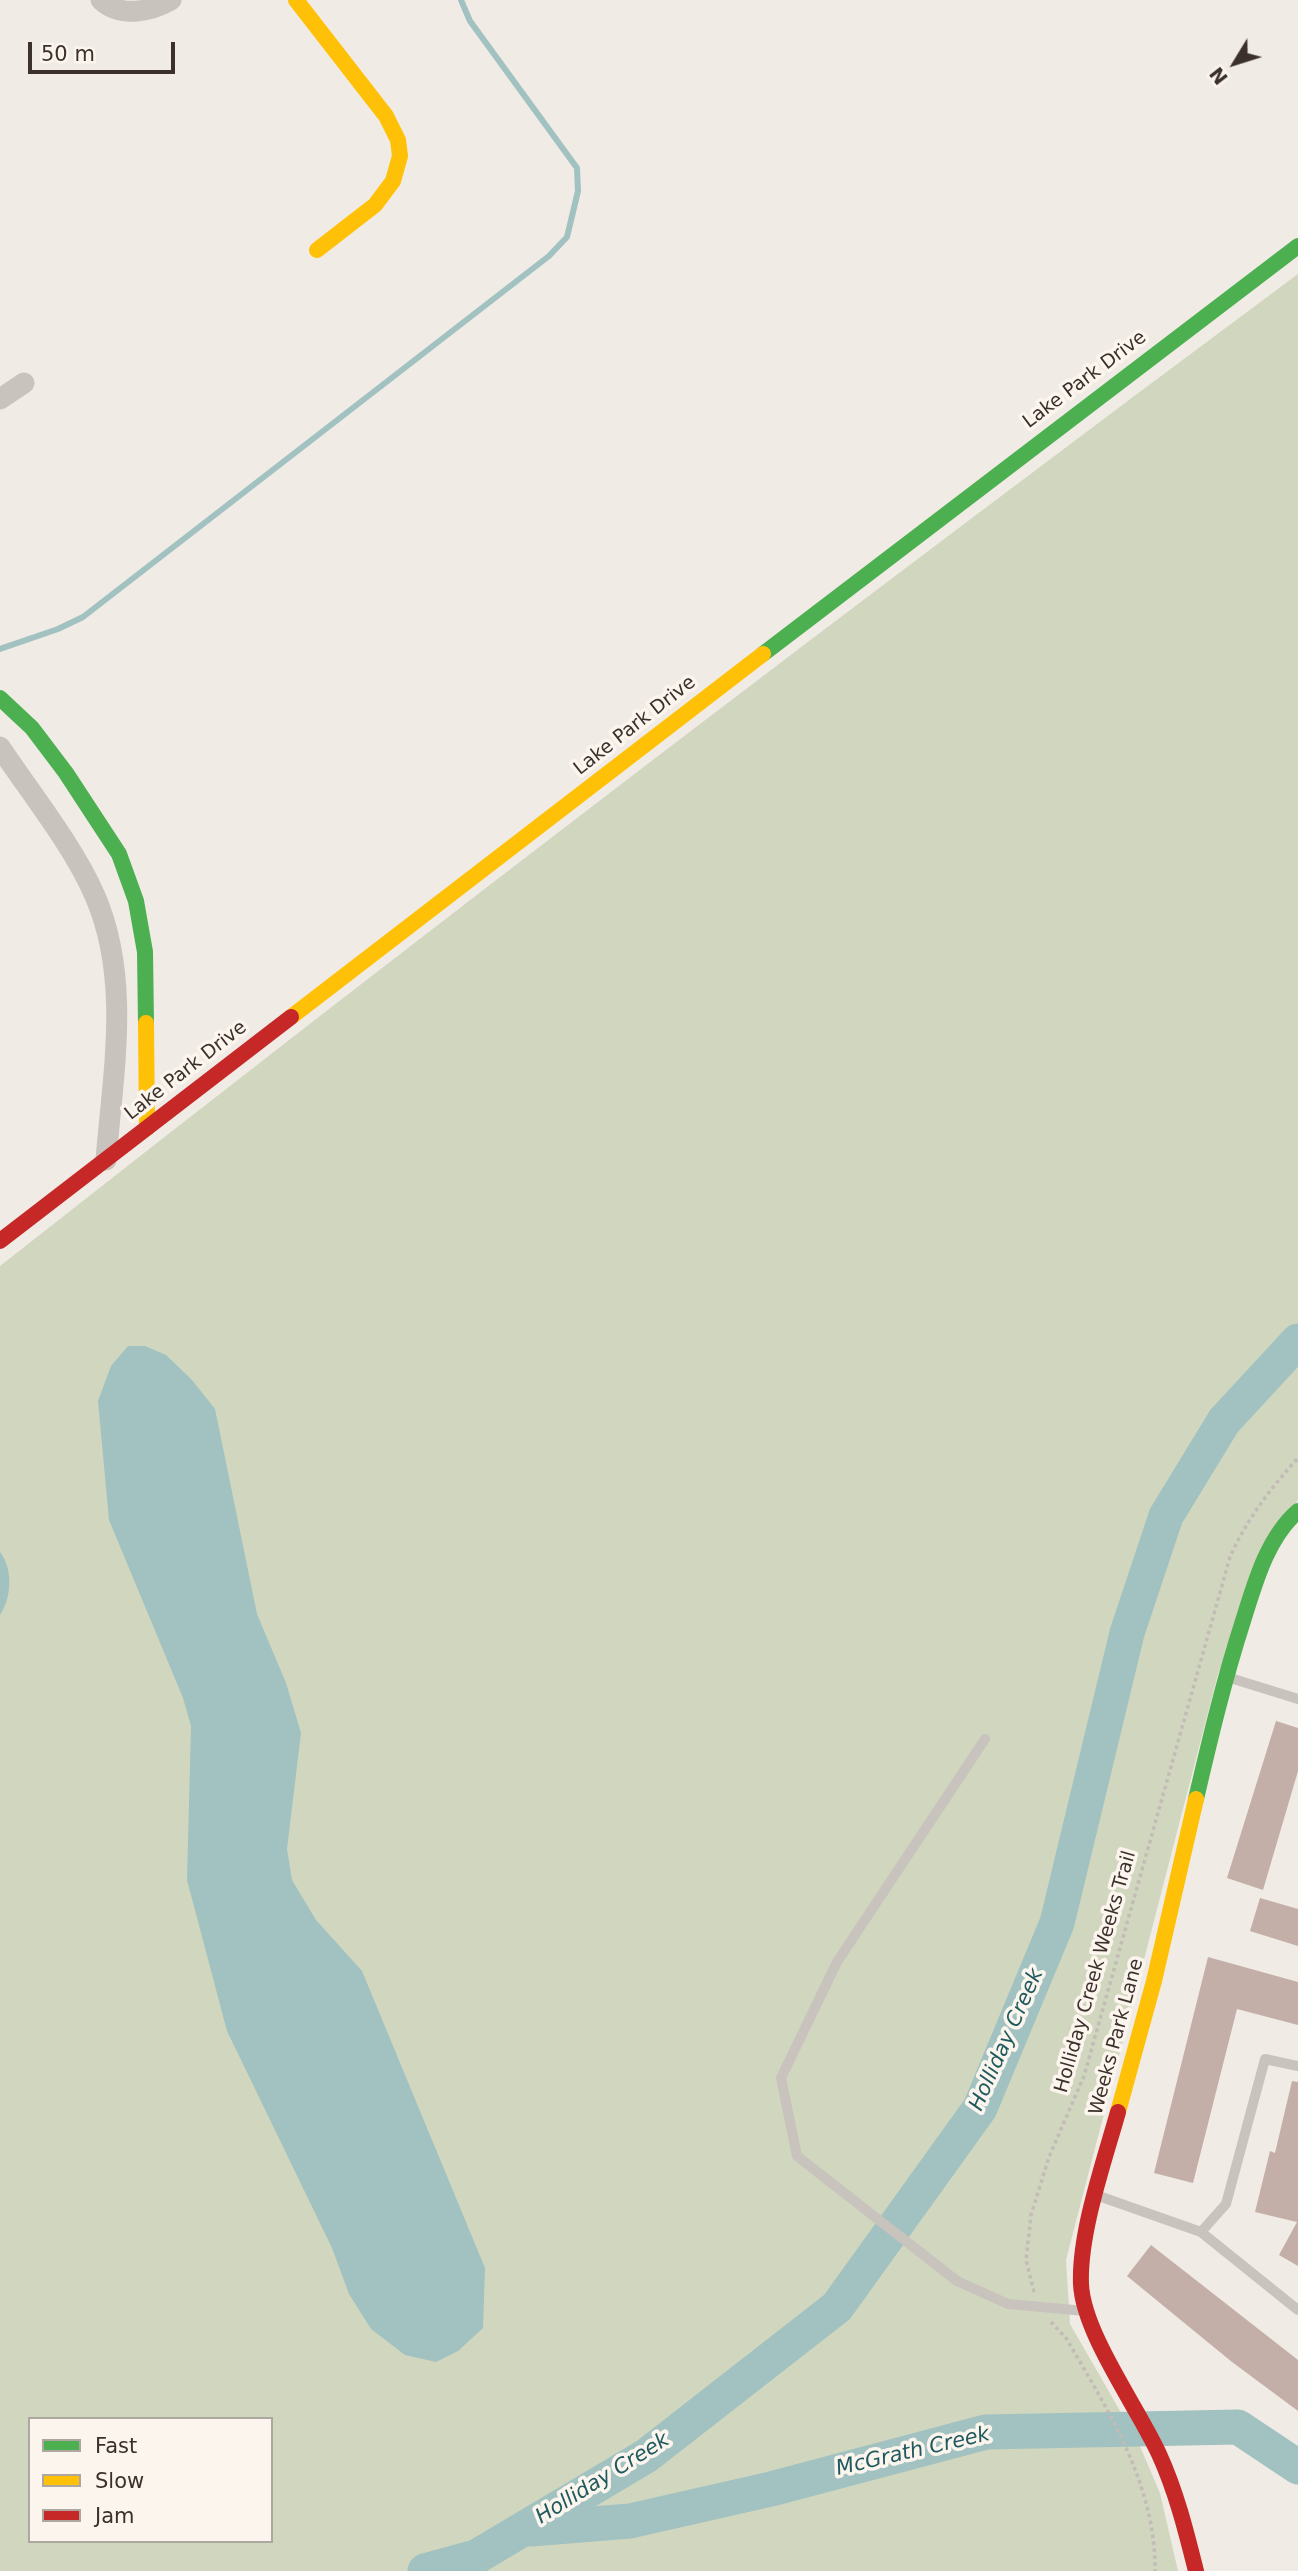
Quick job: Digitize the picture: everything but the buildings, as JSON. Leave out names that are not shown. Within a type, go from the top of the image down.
[{"type":"street","points":[[101,0],[119,11],[156,9],[171,0]]},
{"type":"street","points":[[296,0],[386,116],[398,140],[400,156],[393,181],[375,205],[317,250]]},
{"type":"street","name":"Lake Park Drive","points":[[0,1241],[1061,425],[1298,246]]},
{"type":"street","points":[[0,399],[24,383]]},
{"type":"street","points":[[0,698],[32,728],[66,773],[119,855],[136,901],[145,952],[147,1128]]},
{"type":"street","points":[[0,747],[80,866],[95,895],[108,930],[116,973],[117,1018],[106,1160]]},
{"type":"street","name":"Weeks Park Lane","points":[[1196,2571],[1182,2513],[1159,2454],[1086,2311],[1082,2285],[1083,2257],[1096,2194],[1154,1981],[1225,1676],[1256,1579],[1269,1551],[1298,1511]]},
{"type":"lane","points":[[1225,1676],[1298,1699]]},
{"type":"lane","points":[[985,1739],[837,1962],[781,2078],[797,2156],[957,2281],[1009,2304],[1086,2311]]},
{"type":"lane","points":[[1201,2232],[1226,2204],[1265,2059],[1298,2066]]},
{"type":"lane","points":[[1096,2194],[1201,2232],[1298,2310]]},
{"type":"path","name":"Holliday Creek Weeks Trail","points":[[1155,2571],[1156,2550],[1145,2496],[1132,2458],[1066,2338],[1039,2308],[1026,2260],[1031,2216],[1049,2157],[1084,2076],[1230,1557],[1243,1529],[1263,1498],[1298,1458]]},
{"type":"green space","points":[[1298,274],[1298,1499],[1218,1674],[1066,2260],[1070,2324],[1138,2442],[1160,2493],[1178,2571],[0,2571],[0,1266],[808,642]]},
{"type":"water","points":[[128,1346],[145,1346],[166,1355],[192,1380],[215,1409],[257,1614],[286,1683],[301,1733],[287,1849],[292,1880],[316,1920],[362,1971],[485,2268],[483,2328],[458,2351],[436,2362],[405,2355],[371,2329],[349,2294],[332,2248],[227,2031],[187,1880],[191,1726],[183,1698],[109,1520],[98,1401],[111,1366]]},
{"type":"water","points":[[0,1552],[7,1566],[9,1592],[0,1615]]},
{"type":"waterway","points":[[0,649],[58,629],[83,617],[549,256],[567,237],[578,191],[577,168],[470,21],[461,0]]},
{"type":"waterway","name":"Holliday Creek","points":[[425,2571],[476,2557],[646,2456],[837,2307],[980,2108],[1057,1923],[1127,1633],[1166,1516],[1224,1421],[1298,1341]]},
{"type":"waterway","name":"McGrath Creek","points":[[531,2529],[630,2521],[771,2489],[986,2432],[1238,2427],[1298,2467]]},
{"type":"traffic: fast","points":[[763,654],[1298,246]]},
{"type":"traffic: fast","points":[[0,698],[32,728],[66,773],[119,854],[136,901],[145,952],[146,1023]]},
{"type":"traffic: fast","points":[[1196,1799],[1223,1687],[1258,1577],[1278,1534],[1298,1511]]},
{"type":"traffic: slow","points":[[296,0],[386,116],[398,140],[400,156],[393,181],[375,205],[317,250]]},
{"type":"traffic: slow","points":[[291,1017],[763,654]]},
{"type":"traffic: slow","points":[[146,1023],[147,1128]]},
{"type":"traffic: slow","points":[[1118,2112],[1154,1981],[1196,1799]]},
{"type":"traffic: jam","points":[[0,1241],[291,1017]]},
{"type":"traffic: jam","points":[[1118,2112],[1088,2220],[1081,2264],[1084,2303],[1101,2347],[1150,2435],[1165,2468],[1196,2571]]}]
